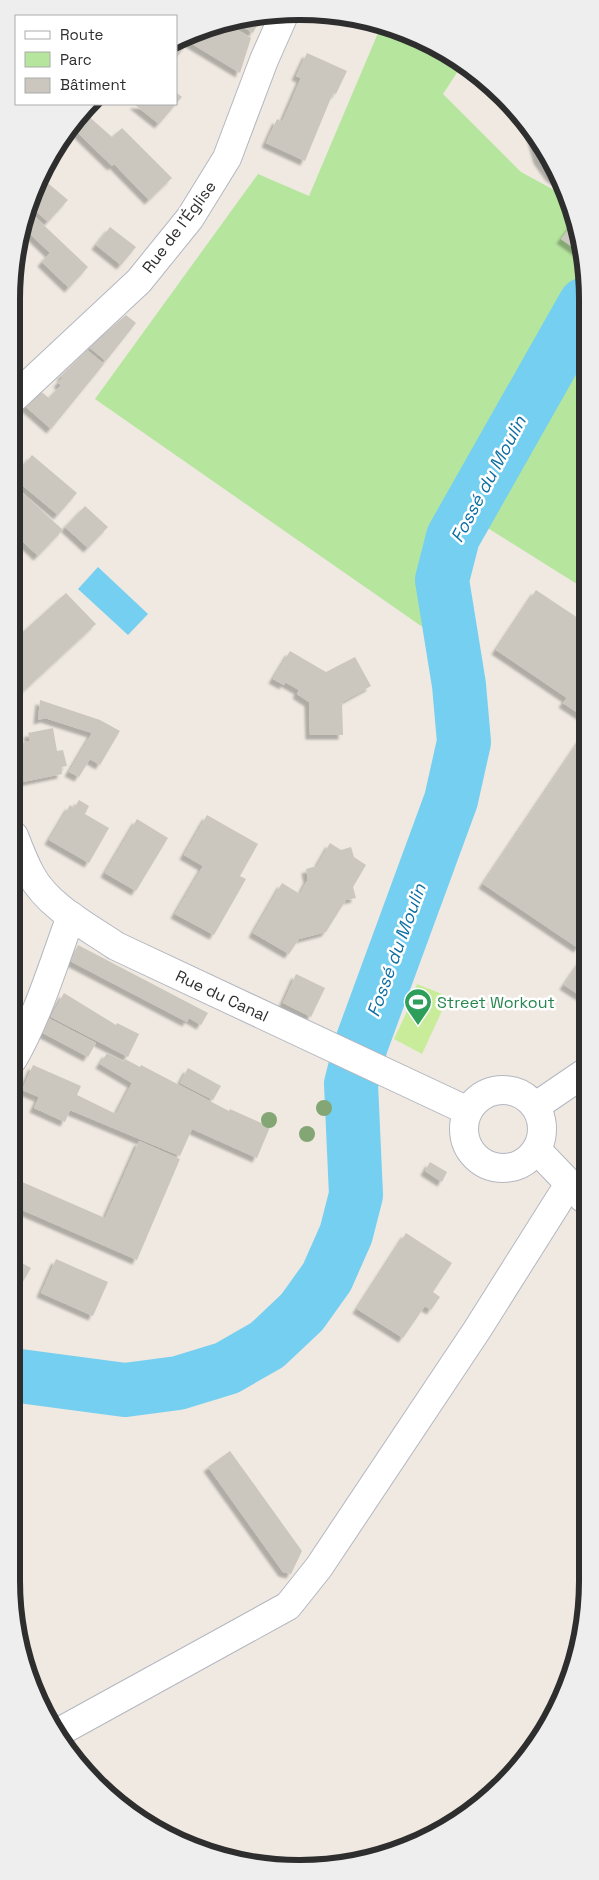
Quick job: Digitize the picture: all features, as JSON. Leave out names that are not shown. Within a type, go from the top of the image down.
[{"type":"street","name":"Rue de l'Église","points":[[20,392],[139,281],[190,218],[227,158],[264,60],[281,21]]},
{"type":"street","name":"Rue du Canal","points":[[20,849],[32,876],[45,894],[71,916],[116,946],[468,1111]]},
{"type":"street","points":[[20,1047],[71,916]]},
{"type":"street","points":[[536,1106],[579,1077]]},
{"type":"street","points":[[508,1089],[524,1095],[536,1106],[542,1120],[542,1135],[537,1150],[525,1162],[509,1168],[492,1167],[477,1159],[467,1145],[464,1128],[468,1111],[478,1098],[492,1091],[508,1089]]},
{"type":"street","points":[[63,1730],[288,1606],[319,1568],[477,1330],[576,1191],[537,1150]]},
{"type":"green space","points":[[378,32],[423,49],[459,70],[443,94],[521,172],[557,192],[574,245],[578,281],[579,585],[486,527],[424,628],[95,399],[258,174],[309,196]]},
{"type":"green space","name":"Street Workout","points":[[417,984],[447,996],[422,1054],[394,1039]]},
{"type":"water","points":[[98,567],[148,614],[128,635],[78,589]]},
{"type":"building","points":[[258,23],[253,33],[241,26]]},
{"type":"building","points":[[234,28],[251,38],[240,73],[190,42]]},
{"type":"building","points":[[188,43],[178,56],[178,48]]},
{"type":"building","points":[[307,53],[347,71],[336,94],[333,93],[305,161],[266,143],[277,119],[282,122],[301,78],[296,76]]},
{"type":"building","points":[[178,94],[182,97],[178,102]]},
{"type":"building","points":[[135,105],[175,105],[159,124]]},
{"type":"building","points":[[88,116],[112,137],[122,128],[172,178],[149,200],[114,164],[112,166],[76,131]]},
{"type":"building","points":[[535,149],[550,176],[538,159]]},
{"type":"building","points":[[46,182],[68,200],[48,222],[35,210]]},
{"type":"building","points":[[33,215],[88,267],[69,288],[42,262],[50,253],[29,232]]},
{"type":"building","points":[[110,227],[136,247],[121,265],[96,245]]},
{"type":"building","points":[[569,228],[575,249],[561,239]]},
{"type":"building","points":[[126,315],[136,323],[106,361],[89,347]]},
{"type":"building","points":[[87,350],[104,364],[51,429],[25,406],[39,390],[49,398],[61,385],[58,383],[63,377],[61,376]]},
{"type":"building","points":[[32,455],[77,493],[58,515],[20,483],[20,470]]},
{"type":"building","points":[[20,491],[63,530],[38,556],[20,539]]},
{"type":"building","points":[[85,506],[108,527],[88,548],[65,527]]},
{"type":"building","points":[[536,590],[579,619],[579,714],[563,703],[567,698],[496,650]]},
{"type":"building","points":[[66,593],[96,624],[20,694],[20,634]]},
{"type":"building","points":[[290,651],[326,672],[355,657],[371,686],[342,702],[343,735],[310,735],[309,702],[297,694],[299,690],[285,682],[284,685],[273,679]]},
{"type":"building","points":[[40,700],[100,720],[120,731],[100,765],[90,759],[79,777],[69,772],[92,733],[45,718],[38,720]]},
{"type":"building","points":[[53,728],[57,751],[63,750],[67,766],[61,767],[62,774],[23,782],[20,766],[20,743],[30,741],[28,733]]},
{"type":"building","points":[[579,741],[579,947],[578,948],[483,884]]},
{"type":"building","points":[[79,800],[89,806],[85,814],[109,828],[89,863],[49,840],[70,805],[74,808]]},
{"type":"building","points":[[207,815],[258,844],[240,876],[246,879],[214,935],[175,914],[203,866],[184,855]]},
{"type":"building","points":[[137,819],[168,838],[136,891],[105,873]]},
{"type":"building","points":[[330,843],[341,850],[351,847],[354,857],[366,865],[353,887],[356,898],[346,900],[326,932],[299,939],[289,954],[253,933],[282,883],[300,894],[308,879],[306,869],[317,866]]},
{"type":"building","points":[[78,945],[208,1013],[201,1025],[189,1018],[187,1022],[70,961]]},
{"type":"building","points":[[579,963],[579,995],[564,985]]},
{"type":"building","points":[[296,974],[325,988],[311,1017],[283,1003]]},
{"type":"building","points":[[64,993],[116,1025],[117,1023],[139,1034],[128,1057],[51,1017]]},
{"type":"building","points":[[48,1018],[96,1043],[88,1057],[41,1032]]},
{"type":"building","points":[[107,1053],[123,1061],[125,1059],[140,1067],[141,1065],[229,1111],[230,1109],[270,1127],[257,1158],[192,1129],[180,1156],[70,1110],[65,1122],[34,1108],[39,1097],[22,1090],[33,1065],[81,1086],[77,1095],[116,1114],[132,1083],[100,1064]]},
{"type":"building","points":[[188,1068],[221,1086],[213,1100],[180,1083]]},
{"type":"building","points":[[139,1141],[180,1159],[137,1260],[20,1209],[20,1181],[105,1218]]},
{"type":"building","points":[[430,1162],[447,1172],[442,1182],[425,1171]]},
{"type":"building","points":[[406,1233],[452,1263],[433,1292],[440,1297],[431,1310],[425,1306],[403,1338],[357,1309]]},
{"type":"building","points":[[56,1259],[108,1282],[93,1316],[41,1293]]},
{"type":"building","points":[[20,1262],[31,1268],[20,1287]]},
{"type":"building","points":[[230,1451],[302,1551],[291,1574],[283,1572],[208,1467]]},
{"type":"waterway","name":"Fossé du Moulin","points":[[20,1376],[125,1390],[178,1383],[227,1368],[267,1345],[302,1312],[327,1277],[346,1234],[356,1195],[351,1084],[361,1045],[451,800],[464,742],[459,685],[442,580],[453,537],[579,315]]},
{"type":"place","name":"Street Workout","points":[[418,1026]]}]
